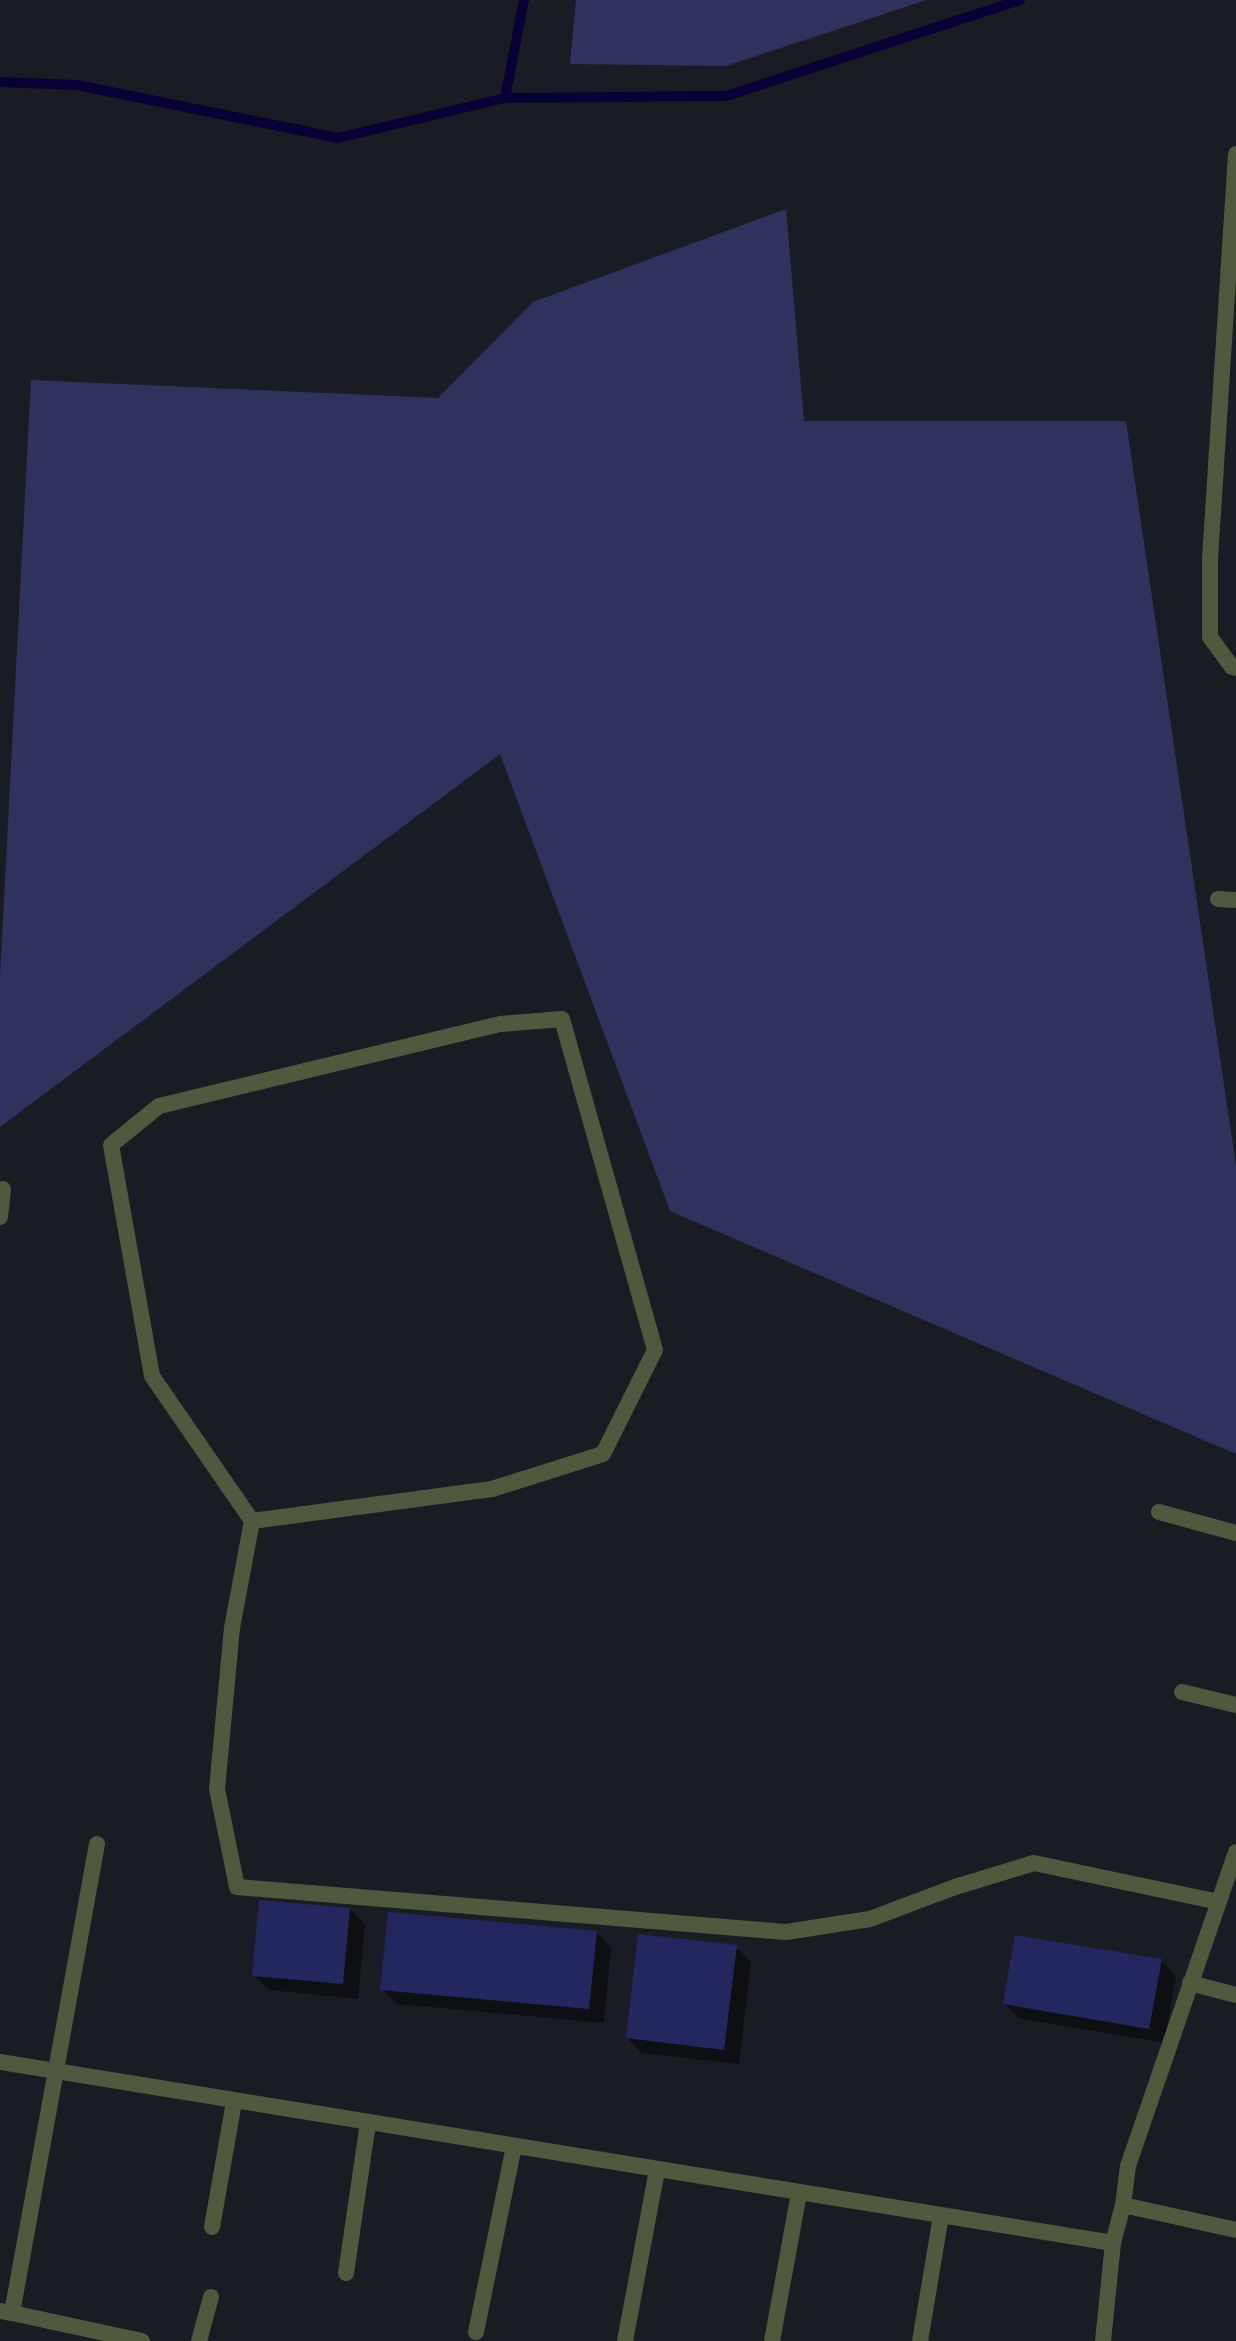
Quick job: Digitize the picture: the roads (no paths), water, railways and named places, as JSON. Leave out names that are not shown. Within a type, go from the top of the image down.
[{"type":"street","points":[[1236,154],[1210,559],[1210,637],[1236,668]]},
{"type":"street","points":[[1218,899],[1236,900]]},
{"type":"street","points":[[252,1521],[492,1489],[603,1454],[655,1350],[562,1019],[500,1024],[159,1106],[111,1145],[152,1376],[252,1521],[232,1628],[217,1789],[237,1887],[786,1932],[870,1919],[955,1887],[1034,1863],[1219,1902]]},
{"type":"street","points":[[0,1217],[3,1189]]},
{"type":"street","points":[[1159,1512],[1236,1533]]},
{"type":"street","points":[[1182,1692],[1236,1706]]},
{"type":"street","points":[[97,1844],[57,2073],[6,2312],[142,2341]]},
{"type":"street","points":[[1102,2341],[1113,2243],[1123,2205],[1128,2166],[1236,1852]]},
{"type":"street","points":[[1190,1983],[1236,1995]]},
{"type":"street","points":[[0,2062],[234,2102],[1113,2243]]},
{"type":"street","points":[[212,2227],[234,2102]]},
{"type":"street","points":[[346,2273],[368,2123]]},
{"type":"street","points":[[476,2332],[514,2146]]},
{"type":"street","points":[[625,2341],[657,2170]]},
{"type":"street","points":[[772,2341],[799,2193]]},
{"type":"street","points":[[1123,2205],[1236,2230]]},
{"type":"street","points":[[920,2341],[941,2216]]},
{"type":"street","points":[[199,2341],[211,2297]]},
{"type":"waterway","points":[[0,82],[77,85],[338,138],[505,98],[524,0]]},
{"type":"waterway","points":[[505,98],[726,96],[1020,0]]}]
